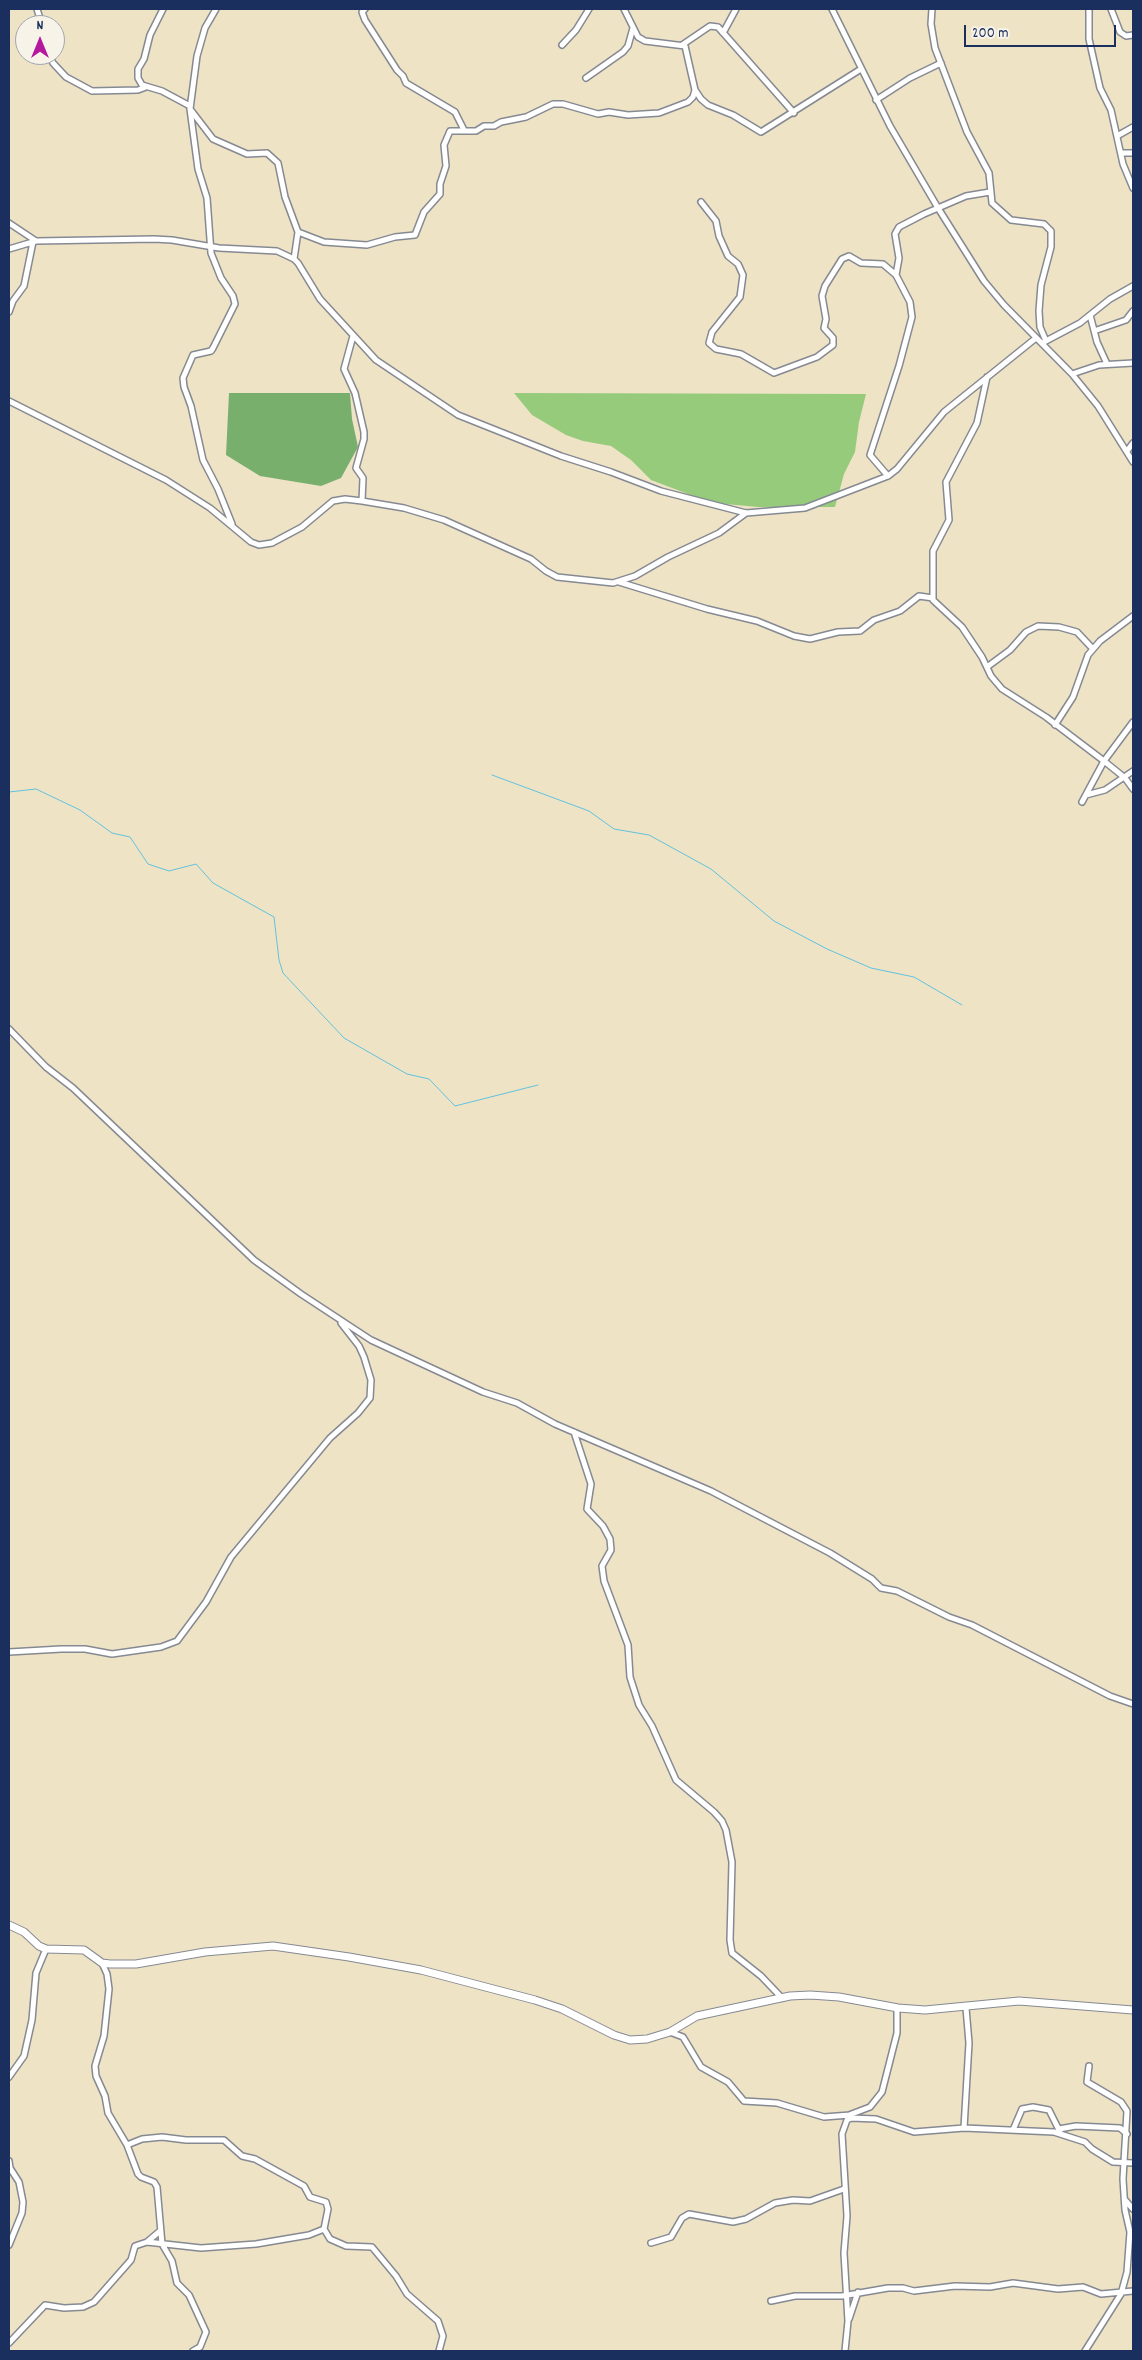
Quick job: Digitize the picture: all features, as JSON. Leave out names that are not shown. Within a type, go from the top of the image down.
[{"type":"street","points":[[163,9],[150,35],[144,59],[138,69],[138,80],[146,87],[162,91],[190,107],[213,139],[247,154],[267,152],[278,163],[285,197],[298,232],[294,259]]},
{"type":"street","points":[[216,9],[206,28],[198,56],[190,107],[198,169],[207,198],[211,247],[215,267],[232,296],[234,308],[211,351],[193,355],[189,360],[184,378],[184,387],[191,406],[203,460],[218,489],[232,526]]},
{"type":"street","points":[[364,9],[362,12],[365,20],[397,70],[403,76],[406,84],[455,112],[464,130]]},
{"type":"street","points":[[562,45],[576,30],[589,9]]},
{"type":"street","points":[[624,9],[638,37],[644,42],[682,45],[710,26],[718,27],[794,113]]},
{"type":"street","points":[[723,32],[736,9]]},
{"type":"street","points":[[832,9],[876,100],[938,208],[984,281],[1072,374],[1098,406],[1133,462]]},
{"type":"street","points":[[932,9],[933,37],[941,63],[967,132],[989,173],[992,202],[996,208],[1011,220],[1044,224],[1051,231],[1051,247],[1041,285],[1040,326],[1044,343]]},
{"type":"street","points":[[1089,9],[1089,39],[1100,88],[1111,110],[1126,173],[1133,188]]},
{"type":"street","points":[[1111,9],[1120,32],[1126,36],[1133,35]]},
{"type":"street","points":[[586,78],[624,52],[628,46],[633,28]]},
{"type":"street","points":[[298,232],[324,242],[347,242],[367,245],[395,236],[415,235],[424,212],[440,194],[440,184],[446,166],[444,145],[447,134],[454,129],[476,130],[484,126],[494,126],[501,122],[526,117],[553,104],[563,104],[598,114],[609,112],[628,115],[659,113],[688,102],[693,98],[695,90],[686,49],[682,45]]},
{"type":"street","points":[[876,100],[910,78],[941,63]]},
{"type":"street","points":[[55,65],[66,77],[92,91],[138,90],[146,87]]},
{"type":"street","points":[[695,90],[708,106],[733,115],[762,132],[861,69]]},
{"type":"street","points":[[1117,136],[1133,127]]},
{"type":"street","points":[[1122,153],[1133,152]]},
{"type":"street","points":[[896,275],[899,258],[895,239],[896,231],[912,219],[966,196],[990,192]]},
{"type":"street","points":[[701,202],[716,221],[719,236],[728,256],[738,264],[743,275],[740,297],[712,332],[709,343],[716,349],[741,354],[774,373],[817,357],[833,345],[833,338],[824,328],[826,319],[822,296],[825,286],[842,259],[852,257],[861,263],[883,264],[896,275],[910,302],[912,317],[884,414],[870,452],[871,458],[888,476]]},
{"type":"street","points":[[9,224],[35,242]]},
{"type":"street","points":[[9,249],[35,242],[172,240],[211,247],[276,251],[294,259],[320,299],[376,360],[439,404],[475,423],[536,447],[661,491],[746,513],[805,508],[888,476],[897,469],[944,412],[1036,338]]},
{"type":"street","points":[[9,312],[13,301],[24,286],[35,242]]},
{"type":"street","points":[[892,270],[898,266]]},
{"type":"street","points":[[1044,343],[1133,286]]},
{"type":"street","points":[[1094,331],[1126,320],[1133,311]]},
{"type":"street","points":[[1090,315],[1107,364]]},
{"type":"street","points":[[353,336],[349,352],[344,361],[344,369],[355,393],[363,426],[364,439],[356,468],[363,478],[362,501]]},
{"type":"street","points":[[1072,374],[1090,367],[1133,363]]},
{"type":"street","points":[[987,377],[977,423],[946,482],[949,520],[933,552],[932,598],[937,605],[962,627],[997,684],[1009,696],[1055,725],[1104,761],[1125,778],[1133,789]]},
{"type":"street","points":[[9,401],[166,480],[210,508],[251,542],[259,544],[272,543],[302,527],[333,501],[345,499],[404,508],[444,520],[531,559],[546,571],[557,576],[600,582],[618,582],[707,609],[756,621],[794,636],[810,639],[838,632],[860,631],[874,620],[900,611],[919,596],[932,598]]},
{"type":"street","points":[[1127,452],[1133,443]]},
{"type":"street","points":[[618,582],[635,576],[668,557],[719,533],[746,513]]},
{"type":"street","points":[[1055,725],[1068,707],[1085,660],[1100,641],[1133,616]]},
{"type":"street","points":[[987,667],[1010,650],[1026,632],[1038,626],[1059,626],[1077,632],[1093,649]]},
{"type":"street","points":[[1082,802],[1104,761],[1133,722]]},
{"type":"street","points":[[1086,795],[1104,790],[1133,772]]},
{"type":"street","points":[[9,1029],[46,1067],[73,1088],[254,1260],[338,1319],[391,1350],[484,1392],[517,1403],[537,1416],[725,1497],[837,1557],[872,1579],[881,1588],[897,1591],[949,1617],[972,1625],[1110,1696],[1133,1704]]},
{"type":"street","points":[[9,1652],[61,1649],[118,1654],[162,1647],[177,1642],[206,1602],[231,1557],[330,1438],[358,1413],[370,1398],[371,1380],[364,1357],[359,1346],[338,1319]]},
{"type":"street","points":[[574,1432],[591,1484],[586,1509],[603,1526],[610,1539],[611,1550],[602,1566],[604,1581],[628,1645],[630,1677],[640,1705],[652,1726],[676,1780],[714,1812],[722,1821],[726,1830],[732,1862],[730,1940],[732,1953],[761,1976],[782,1998]]},
{"type":"street","points":[[9,1925],[24,1932],[34,1942],[46,1949],[84,1950],[102,1964],[109,1982],[104,2036],[96,2066],[96,2076],[105,2096],[108,2113],[127,2145],[138,2174],[154,2182],[157,2187],[162,2244],[172,2261],[177,2283],[188,2295],[206,2332],[200,2347],[193,2351]]},
{"type":"street","points":[[102,1964],[136,1964],[205,1952],[261,1946],[288,1946],[421,1970],[535,2000],[562,2009],[624,2039],[647,2039],[670,2032],[697,2016],[782,1998],[810,1995],[839,1997],[897,2008],[933,2011],[966,2008],[996,2002],[1019,2001],[1133,2010]]},
{"type":"street","points":[[9,2077],[24,2056],[33,2012],[36,1973],[46,1949]]},
{"type":"street","points":[[670,2032],[683,2037],[701,2067],[728,2082],[744,2100],[777,2103],[824,2117],[850,2114],[870,2108],[882,2092],[897,2033],[897,2008]]},
{"type":"street","points":[[964,2128],[969,2043],[966,2008]]},
{"type":"street","points":[[1085,2351],[1120,2294],[1127,2272],[1130,2232],[1123,2178],[1127,2109],[1120,2102],[1087,2082],[1089,2066]]},
{"type":"street","points":[[1013,2130],[1022,2109],[1027,2107],[1048,2109],[1060,2131],[1085,2142],[1092,2149],[1111,2161],[1133,2163]]},
{"type":"street","points":[[845,2351],[848,2321],[844,2253],[847,2216],[842,2134],[844,2124],[850,2114]]},
{"type":"street","points":[[847,2120],[851,2118],[880,2119],[914,2132],[964,2128],[1060,2131],[1076,2126],[1120,2128],[1127,2134]]},
{"type":"street","points":[[127,2145],[142,2139],[162,2137],[186,2140],[224,2140],[237,2153],[256,2159],[304,2186],[312,2199],[326,2202],[328,2208],[324,2229],[334,2242],[374,2249],[396,2276],[407,2294],[441,2324],[444,2341],[439,2351]]},
{"type":"street","points":[[9,2161],[10,2168],[19,2182],[23,2202],[22,2213],[9,2245]]},
{"type":"street","points":[[651,2243],[670,2237],[682,2218],[689,2214],[728,2222],[739,2221],[775,2203],[793,2200],[810,2201],[844,2189]]},
{"type":"street","points":[[1125,2199],[1133,2209]]},
{"type":"street","points":[[147,2242],[202,2248],[256,2244],[309,2235],[324,2229]]},
{"type":"street","points":[[9,2343],[42,2307],[83,2306],[94,2302],[132,2260],[135,2246],[147,2242],[160,2231]]},
{"type":"street","points":[[771,2301],[795,2296],[847,2295],[888,2288],[903,2288],[914,2291],[955,2286],[990,2287],[1013,2283],[1039,2285],[1053,2289],[1082,2287],[1101,2294],[1120,2294],[1133,2291]]},
{"type":"street","points":[[848,2321],[858,2292]]},
{"type":"green space","points":[[229,393],[350,393],[352,419],[358,447],[341,478],[321,486],[260,476],[226,455]]},
{"type":"green space","points":[[514,393],[866,394],[859,422],[855,452],[844,474],[835,507],[758,507],[725,504],[696,497],[651,480],[631,460],[611,446],[583,441],[566,435],[532,415]]},
{"type":"waterway","points":[[492,775],[589,811],[614,829],[649,835],[711,869],[774,921],[827,949],[871,968],[914,977],[962,1005]]},
{"type":"waterway","points":[[9,792],[36,789],[80,810],[112,833],[130,837],[148,864],[169,871],[196,864],[213,883],[274,917],[279,960],[283,973],[344,1038],[407,1074],[429,1079],[455,1106],[538,1085]]}]
